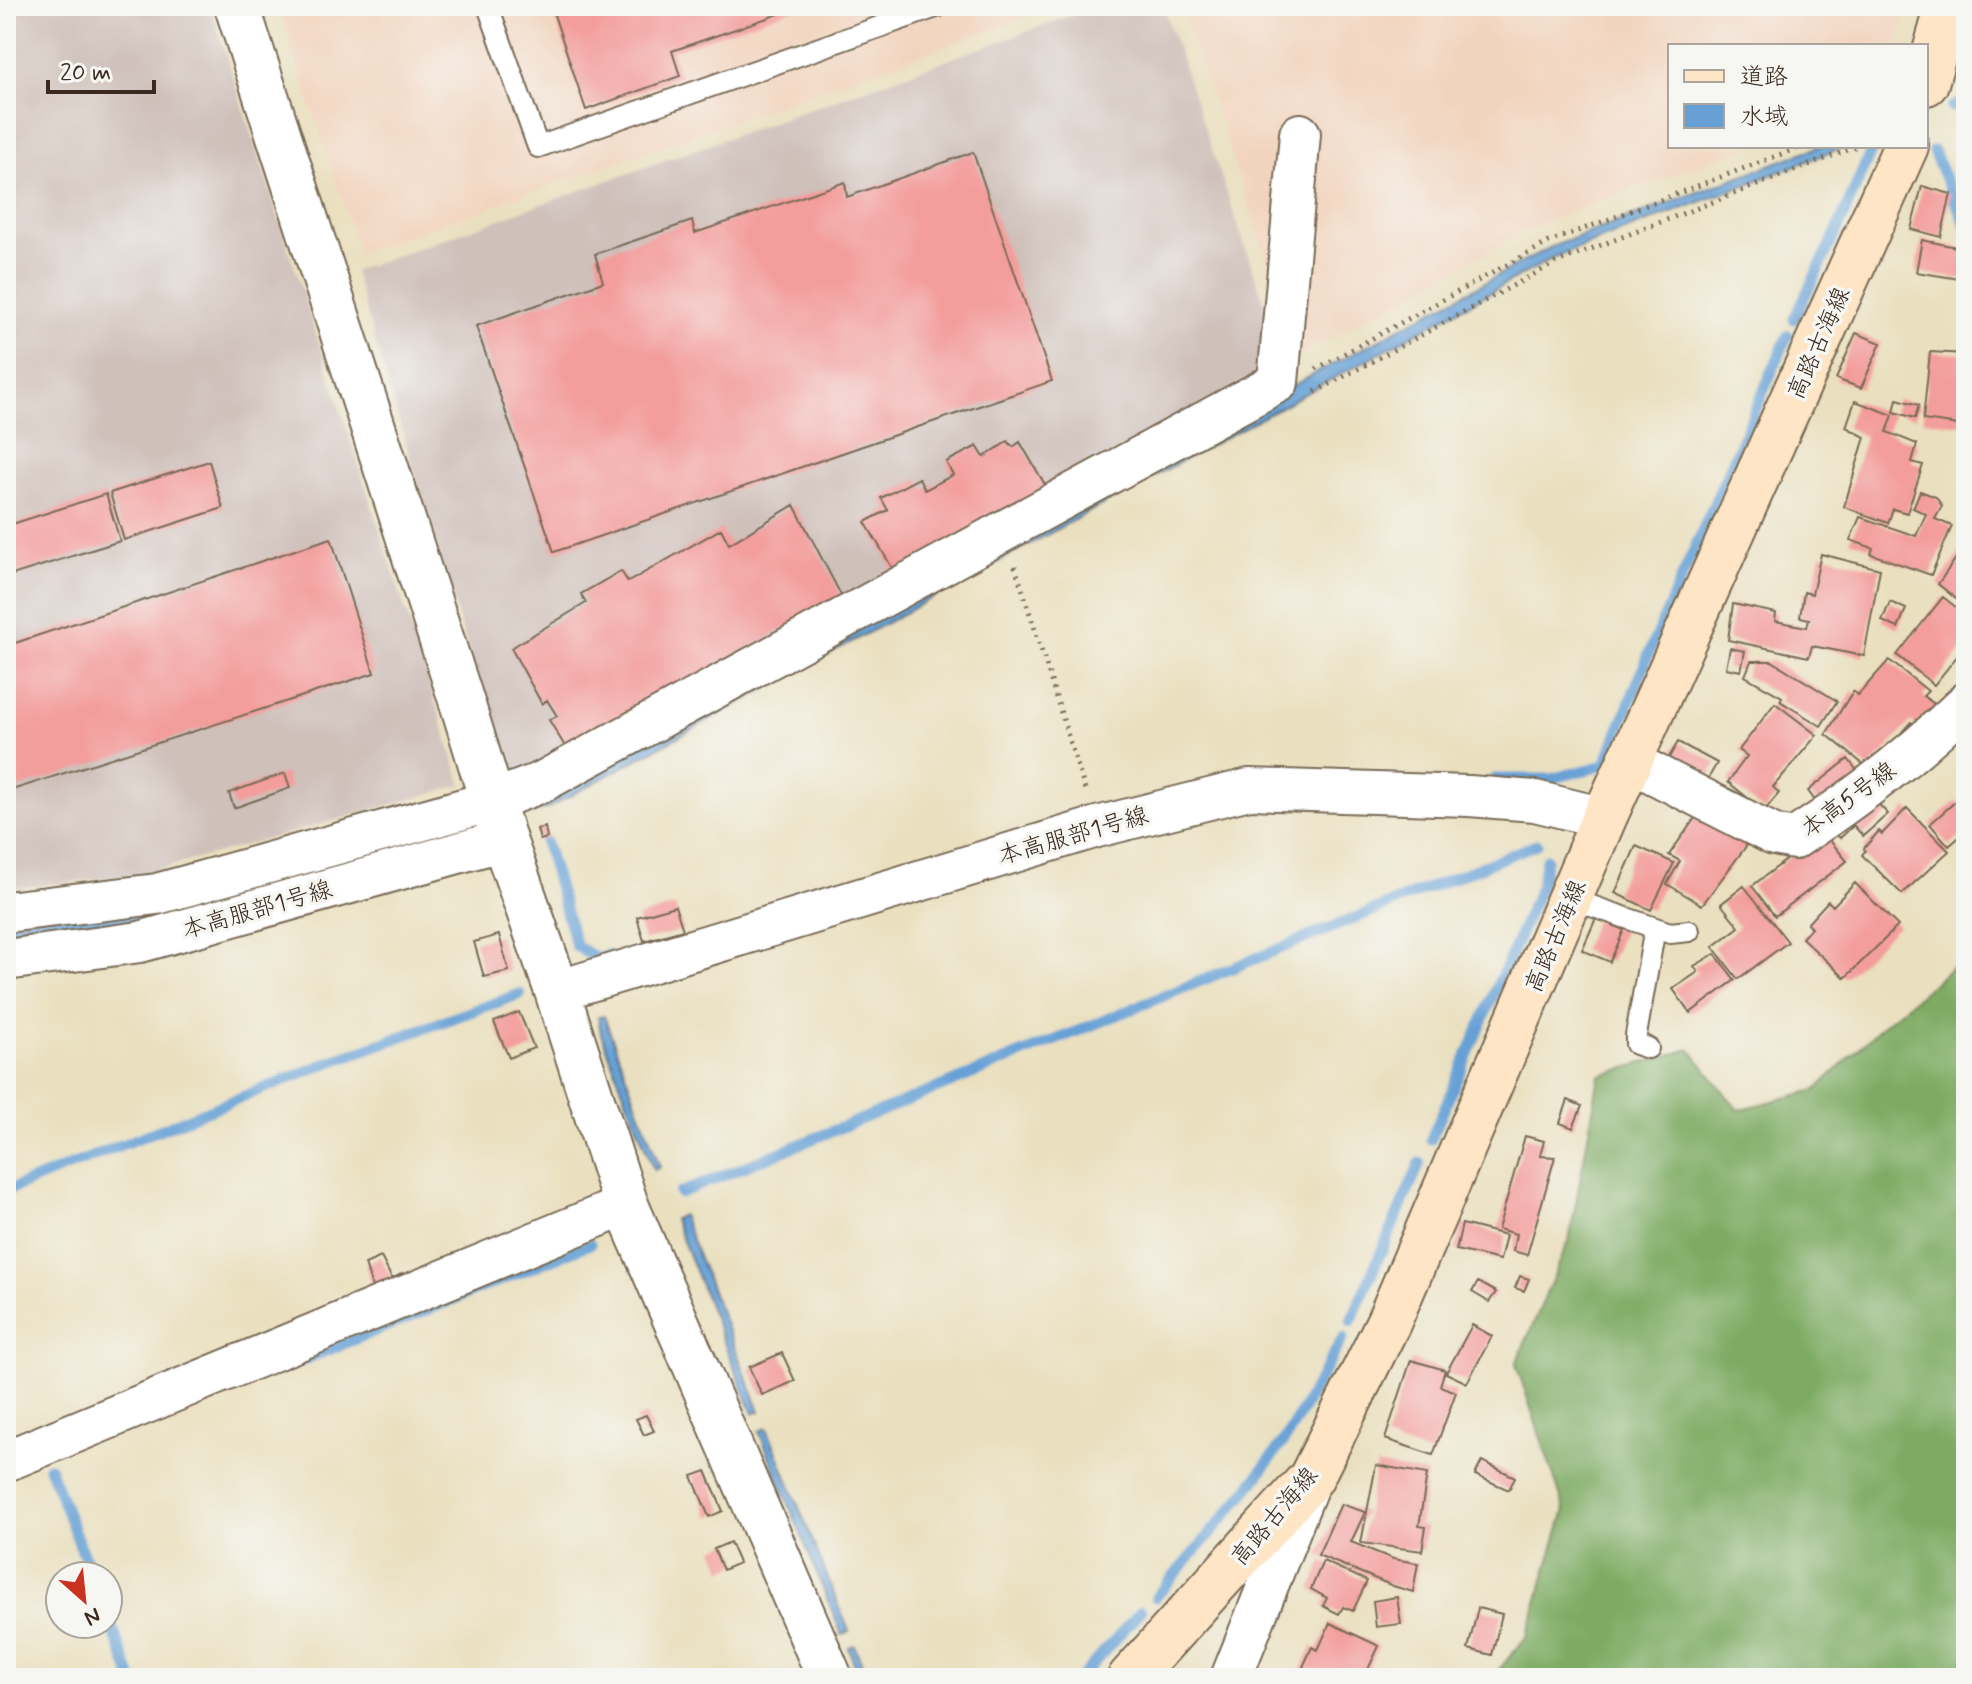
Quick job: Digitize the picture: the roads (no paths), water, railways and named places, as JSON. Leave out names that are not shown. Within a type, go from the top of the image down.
[{"type":"main road","points":[[1928,76],[1948,6]]},
{"type":"main road","name":"高路古海線","points":[[1130,1678],[1311,1478],[1389,1321],[1604,818],[1905,148]]},
{"type":"street","points":[[237,6],[498,820],[626,1205],[830,1678]]},
{"type":"street","points":[[6,912],[157,894],[498,820],[542,782],[1278,382],[1300,134]]},
{"type":"street","name":"本高5号線","points":[[1631,762],[1774,835],[1794,839],[1835,812],[1914,751],[1966,703]]},
{"type":"street","name":"本高服部1号線","points":[[557,991],[1097,827],[1249,789],[1535,801],[1604,818]]},
{"type":"street","name":"本高服部1号線","points":[[6,960],[140,942],[498,820]]},
{"type":"street","points":[[6,1461],[626,1205]]},
{"type":"street","points":[[1231,1678],[1311,1478]]},
{"type":"lane","points":[[488,6],[538,147],[939,6]]},
{"type":"lane","points":[[1571,899],[1670,933],[1689,931]]},
{"type":"lane","points":[[1648,1048],[1636,1044],[1636,1035],[1655,928]]},
{"type":"water","points":[[1815,148],[1842,148],[1553,258],[548,808],[202,912],[6,948],[6,924],[475,816],[1169,452],[1551,247]]},
{"type":"water","points":[[604,1016],[660,1167],[654,1170],[601,1034],[598,1017]]},
{"type":"water","points":[[682,1215],[760,1411],[753,1414],[674,1219]]},
{"type":"water","points":[[767,1428],[849,1631],[842,1635],[759,1431]]},
{"type":"water","points":[[854,1645],[868,1678],[860,1678],[848,1648]]},
{"type":"waterway","points":[[1952,107],[1966,102]]},
{"type":"waterway","points":[[1794,319],[1837,231],[1872,148]]},
{"type":"waterway","points":[[1933,151],[1966,225]]},
{"type":"waterway","points":[[1495,779],[1550,779],[1605,765],[1651,648],[1788,335]]},
{"type":"waterway","points":[[545,841],[576,946],[597,959],[608,955]]},
{"type":"waterway","points":[[680,1193],[1537,844]]},
{"type":"waterway","points":[[1431,1139],[1541,885],[1546,859]]},
{"type":"waterway","points":[[6,1191],[330,1062],[520,994]]},
{"type":"waterway","points":[[1351,1321],[1420,1163]]},
{"type":"waterway","points":[[279,1370],[590,1244]]},
{"type":"waterway","points":[[1156,1597],[1245,1493],[1286,1438],[1343,1338]]},
{"type":"waterway","points":[[49,1467],[86,1560]]},
{"type":"waterway","points":[[1080,1678],[1141,1611]]},
{"type":"waterway","points":[[117,1640],[132,1678]]}]
